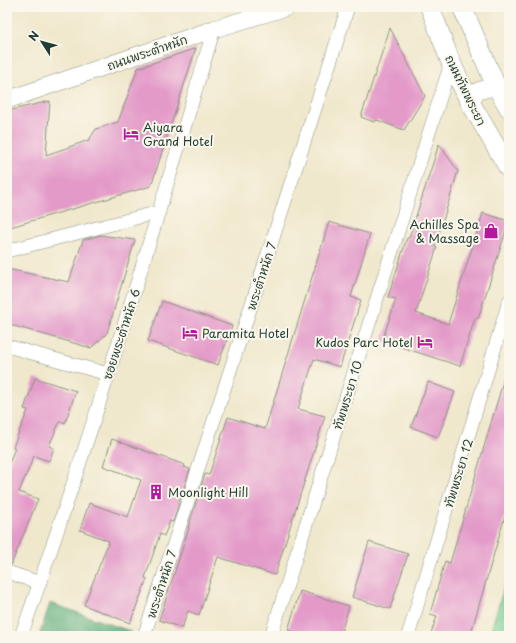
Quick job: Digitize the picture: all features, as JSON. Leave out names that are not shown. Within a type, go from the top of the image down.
[{"type":"main road","name":"ถนนทัพพระยา","points":[[430,7],[451,63],[470,102],[509,169]]},
{"type":"main road","points":[[462,7],[496,86],[509,108]]},
{"type":"street","name":"ถนนพระตำหนัก","points":[[7,100],[214,29],[287,7]]},
{"type":"street","name":"พระตำหนัก 7","points":[[144,636],[348,7]]},
{"type":"street","name":"ซอยพระตำหนัก 6","points":[[21,636],[40,583],[108,374],[214,29]]},
{"type":"street","name":"ทัพพระยา 10","points":[[271,636],[451,63]]},
{"type":"street","points":[[470,102],[478,91],[496,86]]},
{"type":"street","points":[[7,251],[159,212]]},
{"type":"street","name":"ทัพพระยา 12","points":[[408,636],[508,306]]},
{"type":"street","points":[[7,346],[108,374]]},
{"type":"street","points":[[7,572],[40,583]]},
{"type":"green space","points":[[509,571],[509,636],[489,636]]},
{"type":"green space","points":[[50,603],[130,631],[129,636],[39,636]]},
{"type":"building","points":[[390,28],[425,96],[404,130],[377,120],[374,122],[361,117]]},
{"type":"building","name":"Aiyara Grand Hotel","points":[[196,48],[151,186],[7,228],[7,111],[50,101],[46,155],[89,140],[96,129],[118,122],[138,68]]},
{"type":"building","points":[[439,144],[458,171],[435,247],[437,247],[416,313],[448,324],[483,213],[509,221],[478,319],[475,318],[460,366],[382,341],[396,299],[388,297],[407,238],[409,238]]},
{"type":"building","points":[[329,222],[370,234],[351,297],[361,300],[340,367],[314,359],[298,409],[325,416],[275,575],[218,557],[199,615],[188,611],[182,628],[159,620],[205,474],[209,475],[228,417],[265,429]]},
{"type":"building","points":[[100,235],[135,240],[107,333],[91,348],[7,324],[7,269],[69,282],[83,240]]},
{"type":"building","name":"Paramita Hotel","points":[[162,301],[232,326],[218,365],[148,341]]},
{"type":"building","points":[[505,375],[509,375],[509,502],[470,636],[430,636],[437,616],[430,614],[445,561],[450,563]]},
{"type":"building","points":[[35,378],[76,391],[65,423],[60,421],[49,446],[54,448],[49,461],[34,456],[19,492],[38,499],[11,565],[7,564],[7,469],[15,448],[13,447],[28,410],[24,409]]},
{"type":"building","points":[[428,382],[455,392],[438,437],[411,427]]},
{"type":"building","name":"Moonlight Hill","points":[[112,439],[185,465],[184,467],[190,469],[173,522],[170,521],[164,536],[160,534],[145,578],[147,579],[130,623],[84,605],[109,541],[80,530],[89,503],[128,517],[141,480],[103,466]]},
{"type":"building","points":[[369,542],[408,554],[390,609],[352,597]]},
{"type":"building","points":[[300,591],[349,606],[340,636],[305,636],[288,630]]},
{"type":"place","name":"Aiyara Grand Hotel","points":[[131,134]]},
{"type":"place","name":"Achilles Spa & Massage","points":[[491,231]]},
{"type":"place","name":"Paramita Hotel","points":[[190,333]]},
{"type":"place","name":"Kudos Parc Hotel","points":[[425,342]]},
{"type":"place","name":"Moonlight Hill","points":[[156,492]]}]
